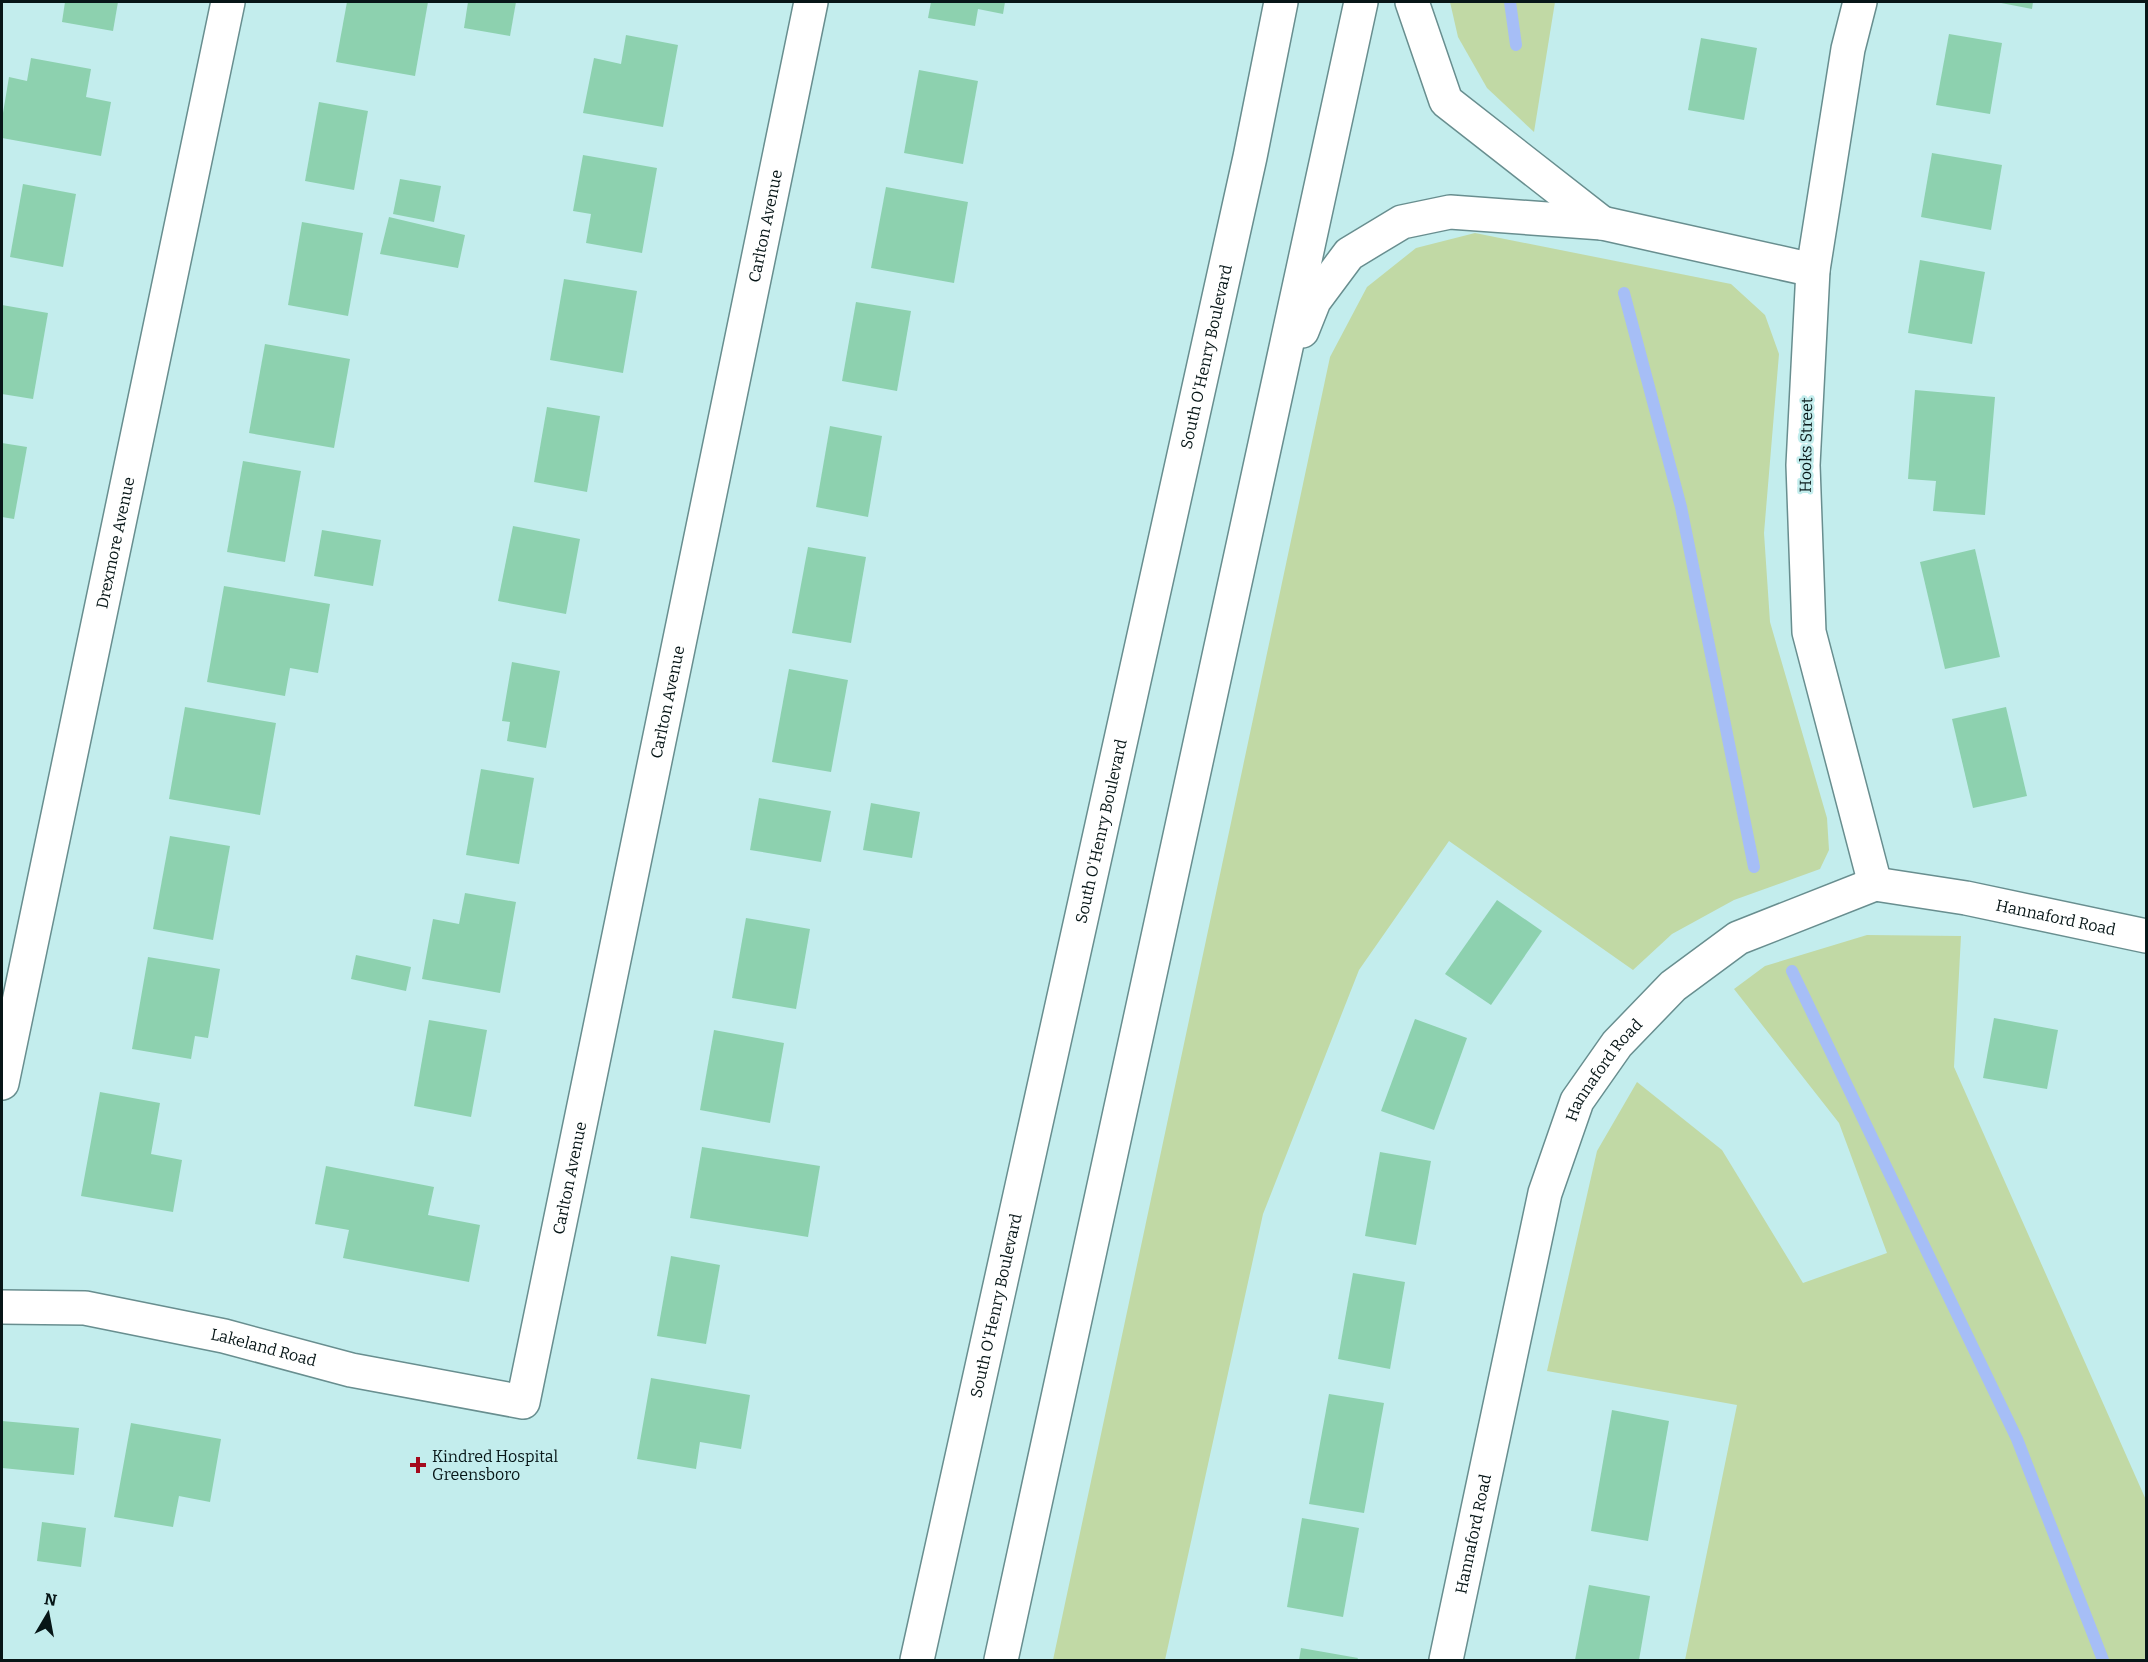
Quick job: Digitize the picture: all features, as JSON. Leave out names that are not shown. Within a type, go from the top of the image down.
[{"type":"main road","name":"Drexmore Avenue","points":[[2,1083],[228,2]]},
{"type":"main road","name":"Carlton Avenue","points":[[523,1402],[811,2]]},
{"type":"main road","name":"South O'Henry Boulevard","points":[[917,1660],[1243,192],[1281,2]]},
{"type":"main road","points":[[1001,1660],[1361,2]]},
{"type":"main road","points":[[1412,2],[1446,101],[1602,223]]},
{"type":"main road","name":"Hooks Street","points":[[1860,2],[1848,49],[1813,270],[1803,465],[1809,632],[1875,884]]},
{"type":"main road","points":[[1274,399],[1314,301],[1349,254],[1402,222],[1450,213],[1602,223],[1813,270]]},
{"type":"main road","name":"Hannaford Road","points":[[1446,1660],[1545,1193],[1577,1101],[1617,1044],[1657,1002],[1673,986],[1738,938],[1875,884],[1966,898],[2146,936]]},
{"type":"main road","name":"Lakeland Road","points":[[2,1307],[85,1308],[224,1336],[351,1370],[523,1402]]},
{"type":"green space","points":[[1450,2],[1555,2],[1534,132],[1487,88],[1458,37]]},
{"type":"green space","points":[[1475,233],[1731,284],[1765,315],[1779,354],[1764,533],[1770,622],[1827,818],[1829,850],[1820,869],[1734,900],[1672,934],[1633,970],[1449,841],[1359,970],[1263,1214],[1165,1660],[1053,1660],[1330,357],[1367,287],[1416,248]]},
{"type":"green space","points":[[1867,935],[1961,936],[1954,1067],[2146,1500],[2146,1660],[1685,1660],[1737,1405],[1547,1371],[1597,1151],[1637,1082],[1722,1150],[1803,1283],[1887,1253],[1839,1123],[1734,989],[1765,966]]},
{"type":"building","points":[[65,2],[118,2],[113,31],[62,22]]},
{"type":"building","points":[[347,2],[428,2],[415,76],[336,62]]},
{"type":"building","points":[[468,2],[516,2],[510,36],[464,28]]},
{"type":"building","points":[[931,2],[1005,2],[1003,14],[978,9],[975,26],[928,18]]},
{"type":"building","points":[[1996,2],[2033,2],[2032,9]]},
{"type":"building","points":[[1949,34],[2002,43],[1990,114],[1936,105]]},
{"type":"building","points":[[626,35],[678,45],[663,127],[583,113],[594,58],[621,64]]},
{"type":"building","points":[[1701,38],[1757,48],[1744,120],[1688,110]]},
{"type":"building","points":[[31,58],[91,69],[86,97],[111,102],[101,156],[2,138],[2,119],[9,77],[27,81]]},
{"type":"building","points":[[919,70],[978,81],[963,164],[904,153]]},
{"type":"building","points":[[319,102],[368,111],[354,190],[305,181]]},
{"type":"building","points":[[1932,153],[2002,165],[1991,230],[1921,217]]},
{"type":"building","points":[[583,155],[657,168],[642,253],[586,243],[591,214],[573,211]]},
{"type":"building","points":[[400,179],[441,186],[434,222],[393,214]]},
{"type":"building","points":[[23,184],[76,194],[63,267],[10,257]]},
{"type":"building","points":[[886,187],[968,202],[954,283],[871,268]]},
{"type":"building","points":[[389,217],[465,235],[458,268],[380,254]]},
{"type":"building","points":[[302,222],[363,233],[348,316],[288,305]]},
{"type":"building","points":[[1920,260],[1985,272],[1972,344],[1908,333]]},
{"type":"building","points":[[564,279],[637,291],[623,373],[550,360]]},
{"type":"building","points":[[856,302],[911,311],[897,391],[842,381]]},
{"type":"building","points":[[2,305],[48,313],[33,399],[2,394]]},
{"type":"building","points":[[265,344],[350,359],[334,448],[249,433]]},
{"type":"building","points":[[1915,390],[1995,397],[1985,515],[1933,511],[1936,481],[1908,479]]},
{"type":"building","points":[[547,407],[600,416],[587,492],[534,482]]},
{"type":"building","points":[[830,426],[882,436],[868,517],[816,507]]},
{"type":"building","points":[[2,443],[27,447],[14,519],[2,517]]},
{"type":"building","points":[[243,461],[301,471],[285,562],[227,552]]},
{"type":"building","points":[[513,526],[580,539],[566,614],[498,601]]},
{"type":"building","points":[[322,530],[381,540],[373,586],[314,576]]},
{"type":"building","points":[[808,547],[866,557],[851,643],[792,633]]},
{"type":"building","points":[[1975,549],[2000,657],[1945,669],[1920,562]]},
{"type":"building","points":[[224,586],[330,604],[318,673],[290,668],[285,696],[207,682]]},
{"type":"building","points":[[512,662],[560,671],[546,748],[507,741],[510,722],[502,721]]},
{"type":"building","points":[[789,669],[848,680],[831,772],[772,762]]},
{"type":"building","points":[[185,707],[276,723],[260,815],[169,799]]},
{"type":"building","points":[[2006,707],[2027,796],[1973,808],[1952,719]]},
{"type":"building","points":[[481,769],[534,778],[519,864],[466,855]]},
{"type":"building","points":[[759,798],[831,811],[821,862],[750,850]]},
{"type":"building","points":[[871,803],[920,812],[912,858],[863,850]]},
{"type":"building","points":[[170,836],[230,846],[213,940],[153,929]]},
{"type":"building","points":[[465,893],[516,902],[500,993],[422,979],[433,919],[459,924]]},
{"type":"building","points":[[1497,900],[1542,931],[1491,1005],[1445,974]]},
{"type":"building","points":[[746,918],[810,929],[796,1009],[732,998]]},
{"type":"building","points":[[356,955],[411,967],[406,991],[351,979]]},
{"type":"building","points":[[148,957],[220,969],[208,1038],[195,1036],[191,1059],[132,1049]]},
{"type":"building","points":[[1994,1018],[2058,1030],[2047,1089],[1983,1078]]},
{"type":"building","points":[[1415,1019],[1467,1038],[1434,1130],[1381,1111]]},
{"type":"building","points":[[429,1020],[487,1030],[471,1117],[414,1106]]},
{"type":"building","points":[[714,1030],[784,1043],[770,1123],[700,1110]]},
{"type":"building","points":[[100,1092],[160,1103],[151,1154],[182,1160],[173,1212],[81,1196]]},
{"type":"building","points":[[702,1147],[820,1166],[808,1237],[690,1218]]},
{"type":"building","points":[[1380,1152],[1431,1161],[1416,1245],[1365,1236]]},
{"type":"building","points":[[326,1166],[434,1187],[428,1215],[480,1225],[469,1282],[343,1258],[349,1230],[315,1224]]},
{"type":"building","points":[[671,1256],[720,1265],[706,1344],[657,1336]]},
{"type":"building","points":[[1353,1273],[1405,1282],[1390,1369],[1338,1359]]},
{"type":"building","points":[[651,1378],[750,1395],[741,1449],[700,1442],[696,1469],[637,1459]]},
{"type":"building","points":[[1329,1394],[1384,1403],[1364,1513],[1309,1504]]},
{"type":"building","points":[[1612,1410],[1669,1421],[1648,1541],[1591,1531]]},
{"type":"building","points":[[2,1421],[79,1428],[74,1475],[2,1468]]},
{"type":"building","points":[[131,1423],[221,1439],[210,1502],[179,1496],[173,1527],[114,1517]]},
{"type":"building","points":[[1302,1518],[1359,1528],[1343,1617],[1287,1607]]},
{"type":"building","points":[[42,1522],[86,1528],[81,1567],[37,1561]]},
{"type":"building","points":[[1589,1585],[1650,1596],[1639,1660],[1575,1660]]},
{"type":"building","points":[[1301,1648],[1358,1658],[1357,1660],[1299,1660]]},
{"type":"waterway","points":[[1510,2],[1516,45]]},
{"type":"waterway","points":[[1624,293],[1681,507],[1754,867]]},
{"type":"waterway","points":[[1792,971],[2017,1439],[2103,1660]]},
{"type":"place","name":"Kindred Hospital Greensboro","points":[[418,1465]]}]
